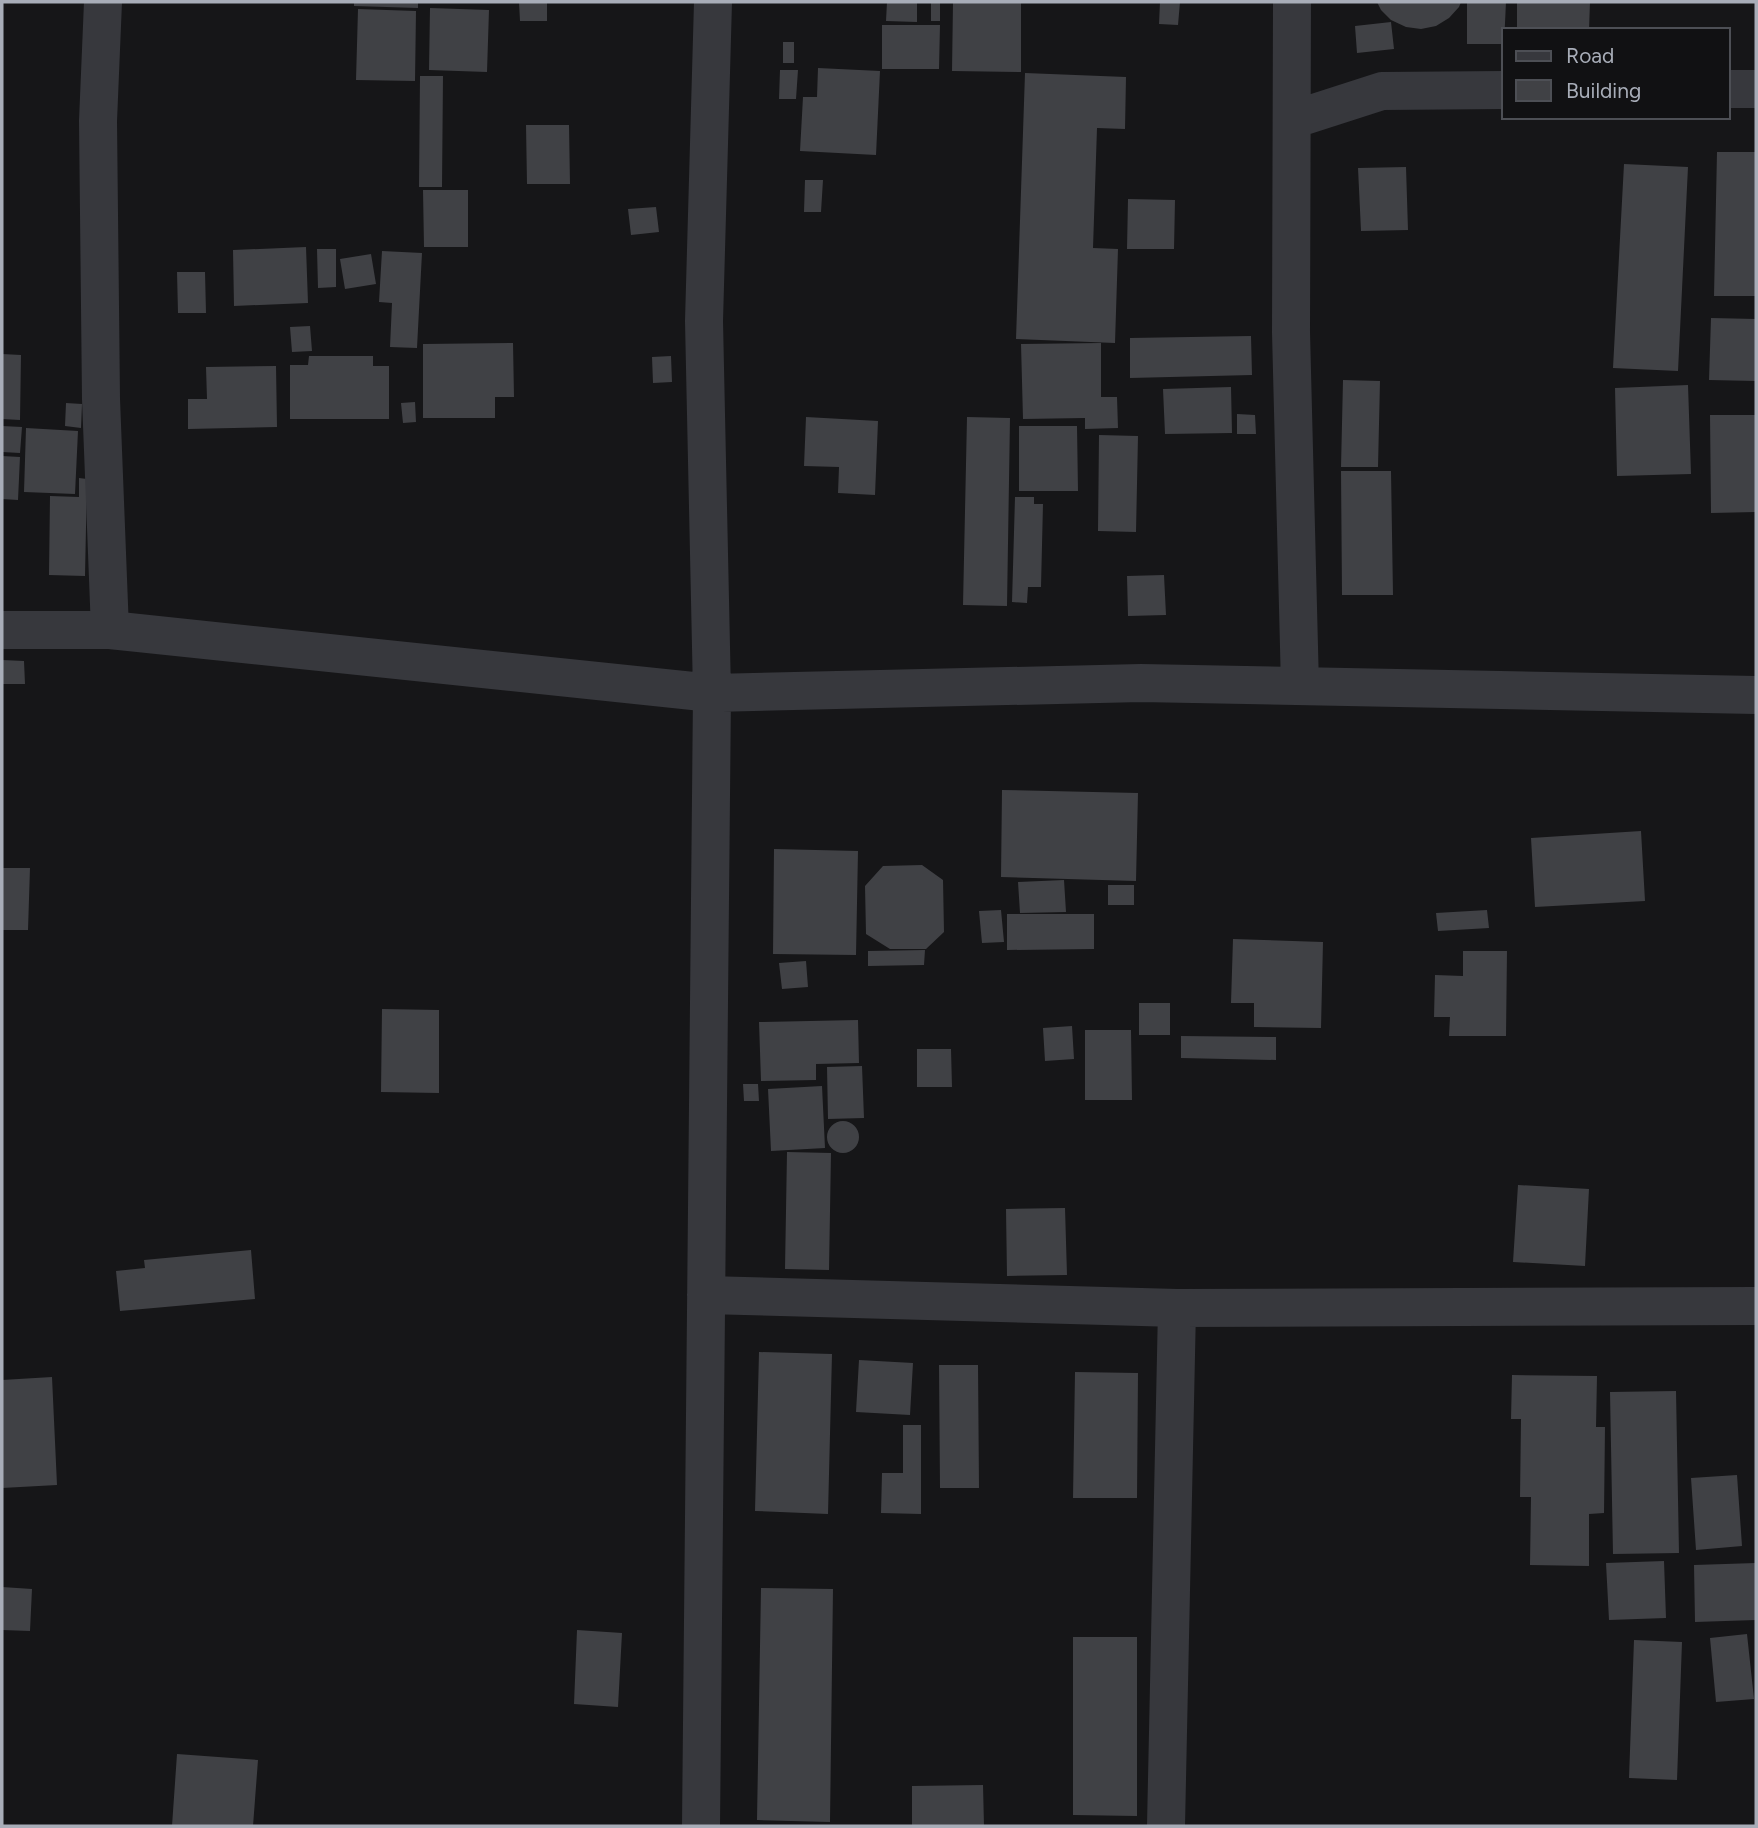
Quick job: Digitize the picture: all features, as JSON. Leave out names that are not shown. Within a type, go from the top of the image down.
[{"type":"street","points":[[103,2],[98,121],[100,385],[110,630]]},
{"type":"street","points":[[701,1826],[712,693],[704,321],[713,2]]},
{"type":"street","points":[[1292,2],[1291,332],[1300,686]]},
{"type":"street","points":[[1730,89],[1756,89]]},
{"type":"street","points":[[1292,120],[1381,91],[1502,90]]},
{"type":"street","points":[[2,630],[110,630],[712,693],[1141,683],[1756,695]]},
{"type":"street","points":[[706,1295],[1177,1308],[1756,1306]]},
{"type":"street","points":[[1166,1826],[1177,1308]]},
{"type":"building","points":[[354,2],[418,2],[418,8],[354,6]]},
{"type":"building","points":[[519,2],[547,2],[547,21],[520,21]]},
{"type":"building","points":[[887,2],[917,2],[917,22],[886,21]]},
{"type":"building","points":[[931,2],[940,2],[940,21],[931,21]]},
{"type":"building","points":[[953,2],[1021,2],[1021,72],[952,71]]},
{"type":"building","points":[[1160,2],[1180,2],[1178,25],[1159,24]]},
{"type":"building","points":[[1377,2],[1461,2],[1449,18],[1436,26],[1421,29],[1406,27],[1391,20]]},
{"type":"building","points":[[1467,2],[1506,2],[1502,44],[1467,44]]},
{"type":"building","points":[[1517,2],[1590,2],[1589,28],[1517,28]]},
{"type":"building","points":[[430,8],[489,10],[487,72],[429,70]]},
{"type":"building","points":[[358,9],[416,11],[415,81],[356,80]]},
{"type":"building","points":[[1391,22],[1394,49],[1357,53],[1355,26]]},
{"type":"building","points":[[882,25],[940,25],[939,69],[882,69]]},
{"type":"building","points":[[783,42],[794,42],[794,63],[783,63]]},
{"type":"building","points":[[818,68],[880,71],[876,155],[800,151],[803,97],[817,97]]},
{"type":"building","points":[[780,70],[798,70],[796,99],[779,99]]},
{"type":"building","points":[[1025,73],[1126,77],[1125,129],[1097,128],[1093,248],[1118,249],[1115,343],[1016,339]]},
{"type":"building","points":[[420,76],[443,76],[442,187],[419,187]]},
{"type":"building","points":[[526,125],[569,125],[570,184],[527,184]]},
{"type":"building","points":[[1717,152],[1756,152],[1756,296],[1714,296]]},
{"type":"building","points":[[1624,164],[1688,167],[1678,371],[1613,368]]},
{"type":"building","points":[[1406,167],[1408,230],[1361,231],[1358,168]]},
{"type":"building","points":[[805,180],[823,180],[821,212],[804,212]]},
{"type":"building","points":[[423,190],[468,190],[468,247],[424,247]]},
{"type":"building","points":[[1128,199],[1175,200],[1174,249],[1127,249]]},
{"type":"building","points":[[656,207],[659,232],[631,235],[628,209]]},
{"type":"building","points":[[306,247],[308,303],[234,306],[233,250]]},
{"type":"building","points":[[317,249],[336,249],[336,287],[318,288]]},
{"type":"building","points":[[382,251],[422,253],[417,348],[390,347],[392,303],[379,302]]},
{"type":"building","points":[[371,254],[376,284],[345,289],[340,259]]},
{"type":"building","points":[[177,272],[205,272],[206,313],[178,313]]},
{"type":"building","points":[[1711,318],[1756,319],[1756,381],[1709,380]]},
{"type":"building","points":[[310,326],[312,351],[292,352],[290,327]]},
{"type":"building","points":[[1251,336],[1252,375],[1130,378],[1130,338]]},
{"type":"building","points":[[513,343],[514,397],[495,397],[495,418],[423,418],[423,344]]},
{"type":"building","points":[[1101,343],[1101,397],[1117,397],[1118,428],[1085,429],[1085,418],[1023,419],[1021,344]]},
{"type":"building","points":[[2,354],[21,355],[20,420],[2,419]]},
{"type":"building","points":[[309,356],[373,356],[373,366],[389,366],[389,419],[290,419],[290,365],[308,365]]},
{"type":"building","points":[[671,356],[672,382],[653,383],[652,357]]},
{"type":"building","points":[[276,366],[277,427],[188,429],[188,399],[207,399],[206,367]]},
{"type":"building","points":[[1343,380],[1380,381],[1378,467],[1341,467]]},
{"type":"building","points":[[1688,385],[1691,474],[1617,476],[1615,388]]},
{"type":"building","points":[[1231,387],[1232,433],[1165,434],[1163,389]]},
{"type":"building","points":[[415,402],[416,422],[403,423],[401,403]]},
{"type":"building","points":[[66,403],[82,404],[81,428],[65,426]]},
{"type":"building","points":[[1237,414],[1255,415],[1256,434],[1237,434]]},
{"type":"building","points":[[1710,415],[1756,415],[1756,512],[1711,513]]},
{"type":"building","points":[[806,417],[878,421],[875,495],[838,493],[839,467],[804,466]]},
{"type":"building","points":[[967,417],[1010,418],[1007,606],[963,605]]},
{"type":"building","points":[[2,426],[22,427],[20,453],[2,452]]},
{"type":"building","points":[[1019,426],[1077,426],[1078,491],[1019,491]]},
{"type":"building","points":[[26,428],[78,431],[75,494],[24,492]]},
{"type":"building","points":[[1099,435],[1138,436],[1136,532],[1098,531]]},
{"type":"building","points":[[2,456],[20,457],[18,500],[2,499]]},
{"type":"building","points":[[1341,471],[1391,471],[1393,595],[1342,595]]},
{"type":"building","points":[[79,478],[87,479],[85,576],[49,575],[50,496],[79,497]]},
{"type":"building","points":[[1015,497],[1034,497],[1034,504],[1043,504],[1041,587],[1028,587],[1027,603],[1012,602]]},
{"type":"building","points":[[1164,575],[1166,615],[1128,616],[1127,576]]},
{"type":"building","points":[[2,660],[24,661],[25,684],[2,684]]},
{"type":"building","points":[[1002,790],[1138,793],[1136,881],[1001,877]]},
{"type":"building","points":[[1641,831],[1645,901],[1535,907],[1531,838]]},
{"type":"building","points":[[774,849],[858,851],[856,955],[773,954]]},
{"type":"building","points":[[922,865],[943,880],[944,932],[926,949],[890,949],[866,934],[865,886],[883,866]]},
{"type":"building","points":[[2,868],[30,868],[28,930],[2,930]]},
{"type":"building","points":[[1064,880],[1066,912],[1020,913],[1018,882]]},
{"type":"building","points":[[1108,885],[1134,885],[1134,905],[1108,905]]},
{"type":"building","points":[[1001,910],[1004,942],[982,943],[979,911]]},
{"type":"building","points":[[1487,910],[1489,928],[1438,931],[1436,913]]},
{"type":"building","points":[[1007,914],[1094,914],[1094,949],[1007,950]]},
{"type":"building","points":[[1233,939],[1323,942],[1321,1028],[1254,1027],[1254,1003],[1231,1003]]},
{"type":"building","points":[[925,950],[924,965],[868,966],[868,951]]},
{"type":"building","points":[[1463,951],[1507,951],[1506,1036],[1449,1036],[1450,1017],[1434,1017],[1435,975],[1463,976]]},
{"type":"building","points":[[806,961],[808,987],[782,989],[779,963]]},
{"type":"building","points":[[1139,1003],[1170,1003],[1170,1035],[1139,1035]]},
{"type":"building","points":[[382,1009],[439,1010],[439,1093],[381,1092]]},
{"type":"building","points":[[858,1020],[859,1063],[816,1064],[816,1080],[761,1081],[759,1022]]},
{"type":"building","points":[[1072,1026],[1074,1059],[1045,1061],[1043,1028]]},
{"type":"building","points":[[1085,1030],[1131,1030],[1132,1100],[1085,1100]]},
{"type":"building","points":[[1181,1036],[1276,1037],[1276,1060],[1181,1058]]},
{"type":"building","points":[[917,1049],[951,1049],[952,1087],[917,1087]]},
{"type":"building","points":[[862,1066],[864,1118],[828,1119],[827,1067]]},
{"type":"building","points":[[743,1084],[758,1084],[759,1101],[744,1101]]},
{"type":"building","points":[[822,1086],[825,1148],[771,1151],[768,1089]]},
{"type":"building","points":[[843,1121],[854,1126],[859,1137],[854,1148],[843,1153],[832,1148],[827,1137],[832,1126]]},
{"type":"building","points":[[787,1152],[831,1153],[829,1270],[785,1269]]},
{"type":"building","points":[[1518,1185],[1589,1189],[1585,1266],[1513,1262]]},
{"type":"building","points":[[1065,1208],[1067,1275],[1007,1276],[1006,1209]]},
{"type":"building","points":[[251,1250],[255,1299],[120,1311],[116,1271],[145,1268],[144,1260]]},
{"type":"building","points":[[759,1352],[832,1354],[828,1514],[755,1511]]},
{"type":"building","points":[[859,1360],[913,1363],[910,1415],[856,1412]]},
{"type":"building","points":[[939,1365],[978,1365],[979,1488],[940,1488]]},
{"type":"building","points":[[1075,1372],[1138,1373],[1137,1498],[1073,1498]]},
{"type":"building","points":[[1512,1375],[1597,1376],[1596,1427],[1605,1427],[1604,1513],[1589,1514],[1589,1566],[1530,1565],[1531,1497],[1520,1497],[1521,1419],[1511,1419]]},
{"type":"building","points":[[52,1377],[57,1485],[2,1488],[2,1380]]},
{"type":"building","points":[[1676,1391],[1679,1553],[1613,1554],[1610,1392]]},
{"type":"building","points":[[903,1425],[921,1425],[921,1514],[881,1513],[882,1473],[903,1473]]},
{"type":"building","points":[[1737,1475],[1742,1546],[1696,1550],[1691,1478]]},
{"type":"building","points":[[1664,1561],[1666,1618],[1609,1620],[1606,1563]]},
{"type":"building","points":[[1756,1563],[1756,1620],[1695,1622],[1694,1565]]},
{"type":"building","points":[[2,1587],[32,1589],[30,1631],[2,1630]]},
{"type":"building","points":[[761,1588],[833,1589],[830,1822],[757,1820]]},
{"type":"building","points":[[577,1630],[622,1633],[618,1707],[574,1704]]},
{"type":"building","points":[[1747,1634],[1754,1699],[1716,1702],[1710,1638]]},
{"type":"building","points":[[1073,1637],[1137,1637],[1137,1816],[1073,1815]]},
{"type":"building","points":[[1634,1640],[1682,1642],[1677,1780],[1629,1778]]},
{"type":"building","points":[[177,1754],[258,1760],[253,1826],[172,1826]]},
{"type":"building","points":[[983,1785],[984,1826],[912,1826],[912,1786]]}]
